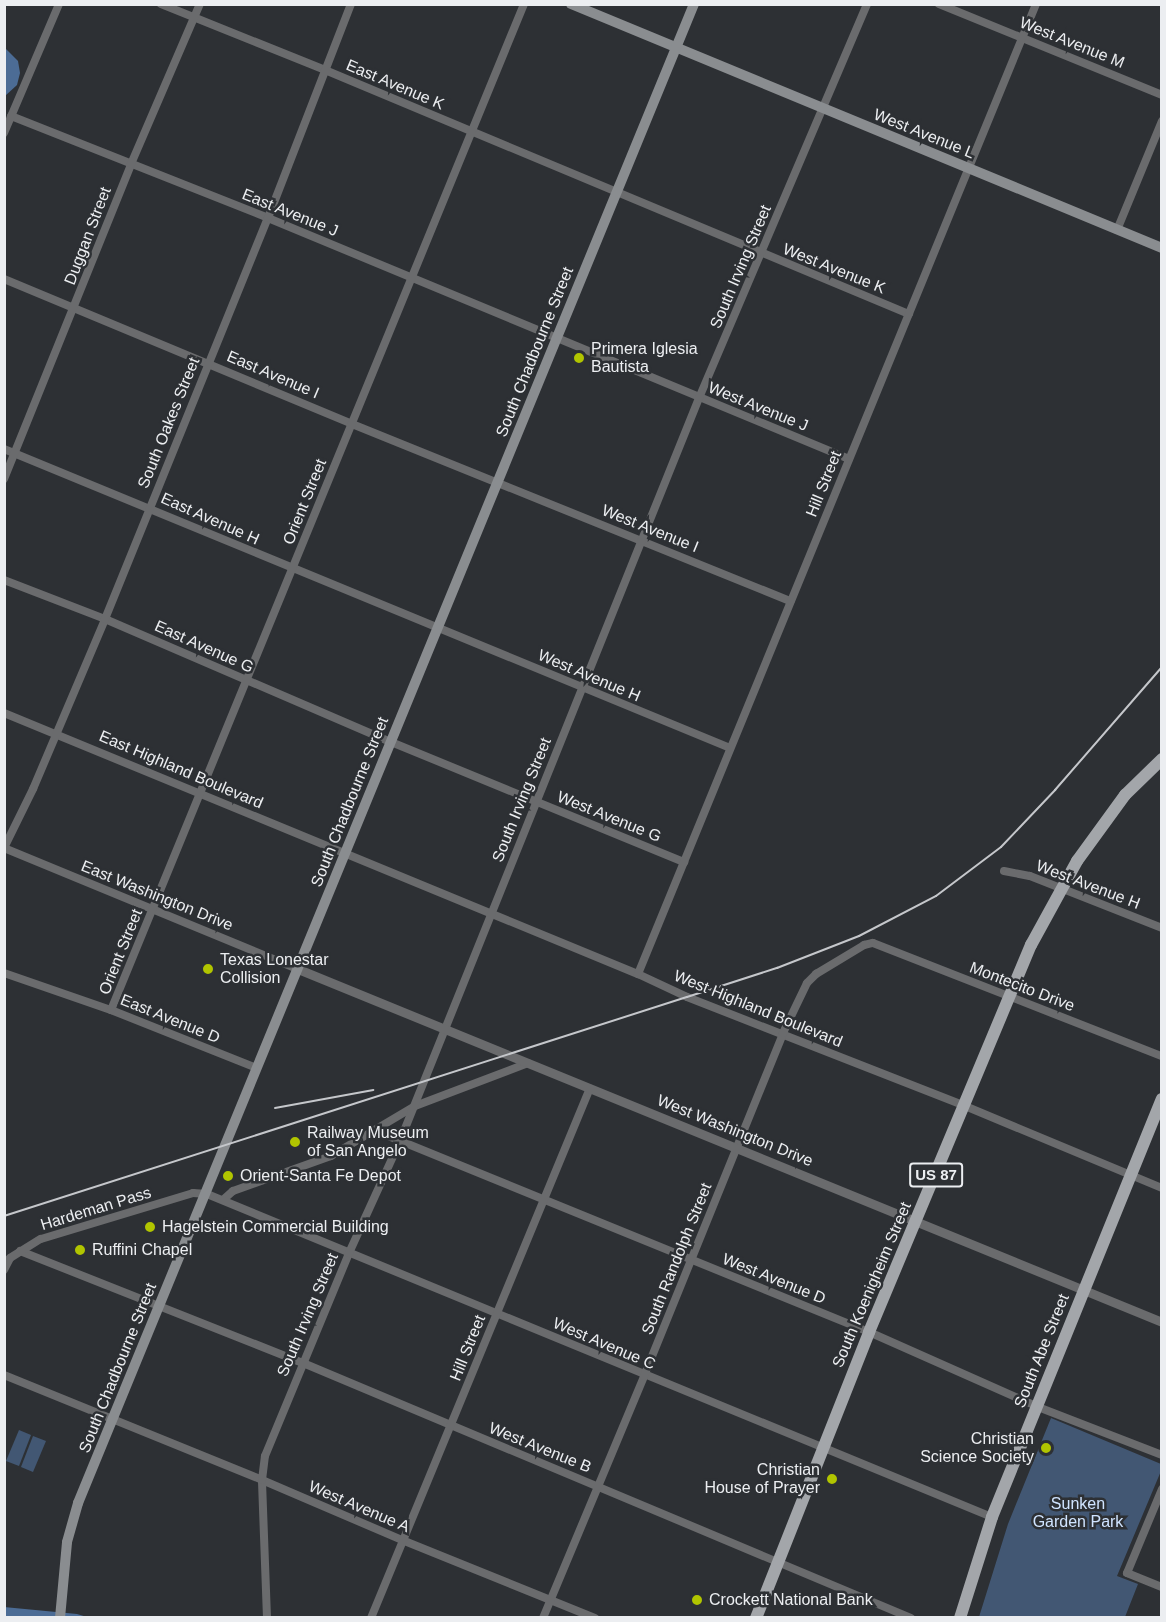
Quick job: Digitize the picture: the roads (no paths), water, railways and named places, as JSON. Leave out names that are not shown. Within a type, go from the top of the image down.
[{"type":"main road","name":"West Avenue L","points":[[572,4],[1161,248]]},
{"type":"main road","name":"South Chadbourne Street","points":[[60,1617],[63,1564],[73,1516],[694,4]]},
{"type":"main road","name":"South Koenigheim Street","points":[[756,1617],[869,1332],[1031,945],[1061,888],[1125,795],[1161,759]]},
{"type":"main road","name":"South Abe Street","points":[[960,1617],[992,1517],[1161,1099]]},
{"type":"street","points":[[4,133],[59,4]]},
{"type":"street","name":"East Avenue K","points":[[161,4],[617,191]]},
{"type":"street","name":"Duggan Street","points":[[4,478],[75,308],[131,164],[200,4]]},
{"type":"street","name":"South Oakes Street","points":[[5,848],[33,789],[105,619],[268,218],[351,4]]},
{"type":"street","name":"Orient Street","points":[[111,1010],[524,4]]},
{"type":"street","name":"South Irving Street","points":[[267,1617],[262,1480],[265,1456],[349,1253],[415,1106],[580,687],[699,398],[824,110],[867,4]]},
{"type":"street","name":"West Avenue M","points":[[939,4],[1161,95]]},
{"type":"street","name":"Hill Street","points":[[638,974],[1036,4]]},
{"type":"street","name":"East Avenue J","points":[[11,116],[268,218],[556,340]]},
{"type":"street","points":[[1117,230],[1161,121]]},
{"type":"street","name":"West Avenue K","points":[[617,191],[909,314]]},
{"type":"street","name":"East Avenue I","points":[[4,279],[208,362],[352,424],[498,481]]},
{"type":"street","name":"West Avenue J","points":[[556,340],[849,459]]},
{"type":"street","name":"East Avenue H","points":[[4,449],[149,507],[292,569],[439,626]]},
{"type":"street","name":"West Avenue I","points":[[498,481],[791,601]]},
{"type":"street","name":"East Avenue G","points":[[4,580],[105,619],[391,742]]},
{"type":"street","name":"West Avenue H","points":[[439,626],[730,748]]},
{"type":"street","name":"East Highland Boulevard","points":[[4,713],[56,732],[346,853]]},
{"type":"street","name":"West Avenue G","points":[[391,742],[684,862]]},
{"type":"street","name":"East Washington Drive","points":[[5,848],[298,969]]},
{"type":"street","name":"West Highland Boulevard","points":[[346,853],[638,974],[687,997],[965,1106],[1161,1188]]},
{"type":"street","name":"West Avenue H","points":[[1004,870],[1030,876],[1161,928]]},
{"type":"street","name":"Montecito Drive","points":[[873,943],[1161,1056]]},
{"type":"street","name":"South Randolph Street","points":[[543,1617],[738,1149],[783,1034],[807,983],[816,974],[864,945],[873,943]]},
{"type":"street","name":"West Washington Drive","points":[[298,969],[1161,1322]]},
{"type":"street","name":"East Avenue D","points":[[4,973],[111,1010],[257,1068]]},
{"type":"street","points":[[224,1199],[232,1191],[331,1156],[415,1106],[528,1063]]},
{"type":"street","name":"Hill Street","points":[[371,1617],[590,1088]]},
{"type":"street","name":"West Avenue D","points":[[376,1131],[869,1332],[1038,1407],[1161,1455]]},
{"type":"street","name":"Hardeman Pass","points":[[4,1270],[10,1258],[52,1236],[193,1193],[207,1194]]},
{"type":"street","name":"West Avenue C","points":[[207,1194],[224,1199],[644,1376],[992,1517]]},
{"type":"street","name":"West Avenue B","points":[[20,1251],[303,1363],[450,1427],[598,1485],[778,1563],[911,1617]]},
{"type":"street","name":"West Avenue A","points":[[4,1375],[550,1601],[595,1617]]},
{"type":"street","points":[[1161,1489],[1127,1573],[1161,1587]]},
{"type":"railway","points":[[4,1216],[777,968],[859,936],[936,896],[1001,847],[1055,790],[1162,667]]},
{"type":"railway","points":[[275,1108],[373,1090]]},
{"type":"place","name":"Primera Iglesia Bautista","points":[[579,358]]},
{"type":"place","name":"Texas Lonestar Collision","points":[[208,969]]},
{"type":"place","name":"Railway Museum of San Angelo","points":[[295,1142]]},
{"type":"place","name":"Orient-Santa Fe Depot","points":[[228,1176]]},
{"type":"place","name":"Hagelstein Commercial Building","points":[[150,1227]]},
{"type":"place","name":"Ruffini Chapel","points":[[80,1250]]},
{"type":"place","name":"Christian Science Society","points":[[1046,1448]]},
{"type":"place","name":"Christian House of Prayer","points":[[832,1479]]},
{"type":"place","name":"Crockett National Bank","points":[[697,1600]]},
{"type":"park label","name":"Sunken Garden Park","points":[[1078,1513]]}]
